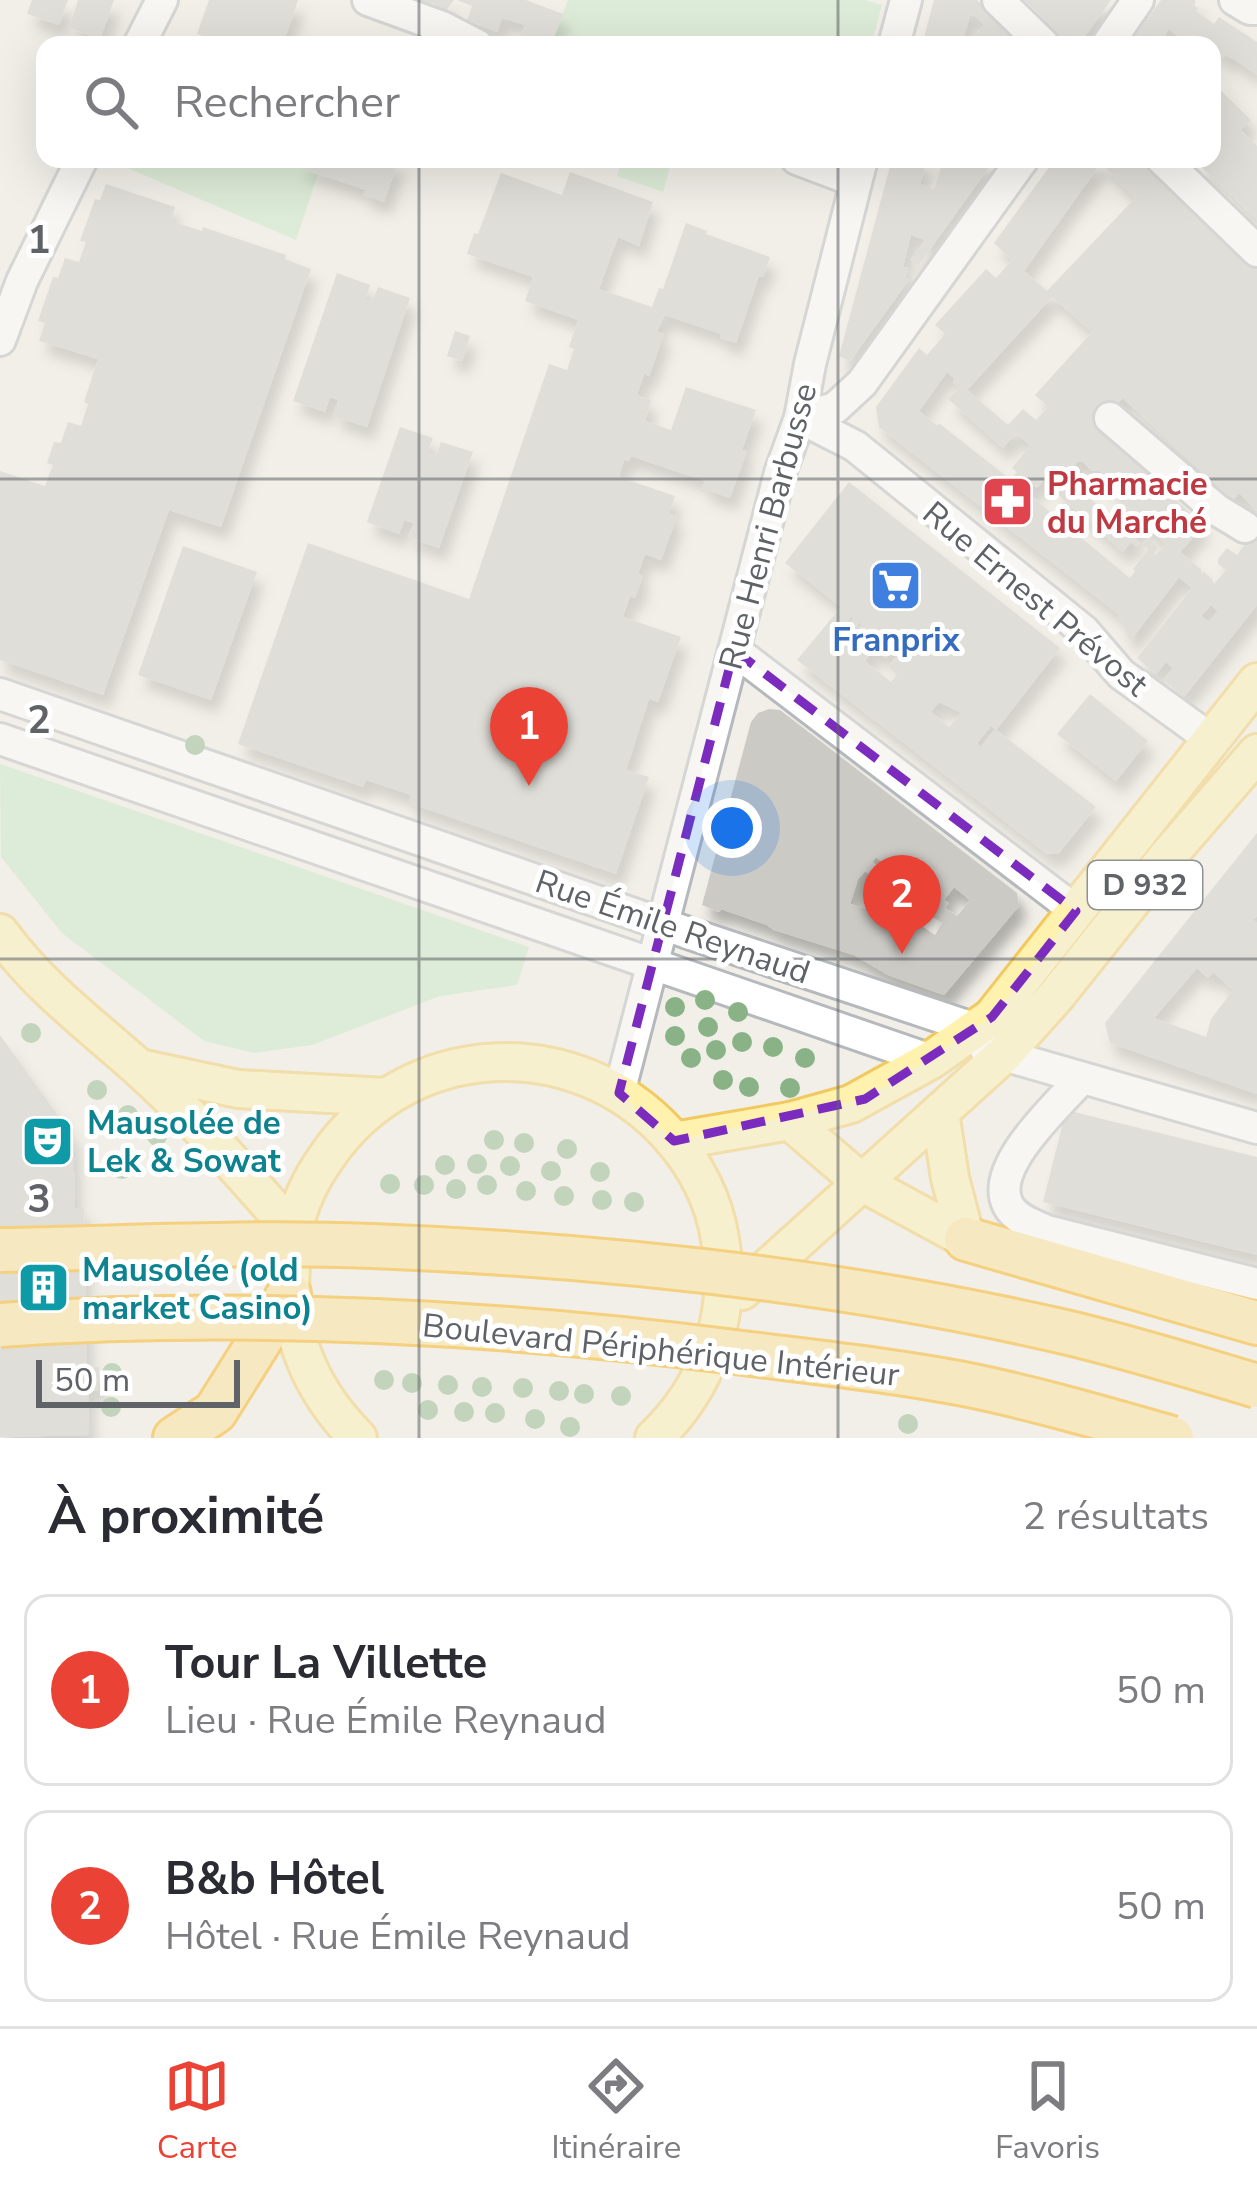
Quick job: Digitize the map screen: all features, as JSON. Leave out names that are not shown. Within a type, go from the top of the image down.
[{"type":"highway","points":[[966,1239],[1257,1323]]},
{"type":"highway","points":[[0,1250],[374,1246],[669,1268],[852,1292],[980,1315],[1085,1337],[1257,1386]]},
{"type":"highway","points":[[175,1438],[214,1412],[289,1294]]},
{"type":"highway","name":"Boulevard Périphérique Intérieur","points":[[0,1325],[95,1318],[232,1317],[527,1328],[971,1385],[1172,1438]]},
{"type":"main road","name":"D 932","points":[[980,1031],[1257,682]]},
{"type":"main road","name":"D 932","points":[[980,1031],[1167,856],[1257,753]]},
{"type":"main road","points":[[0,933],[70,1010],[140,1068],[201,1128],[293,1231]]},
{"type":"main road","points":[[674,1141],[790,1121],[865,1099],[980,1031],[1018,1060],[940,1112],[722,1310]]},
{"type":"main road","points":[[358,1438],[320,1392],[294,1328],[289,1294],[293,1231],[303,1199],[337,1142],[386,1097],[442,1071],[502,1061],[563,1069],[619,1093],[674,1141],[702,1184],[719,1232],[722,1310],[713,1347],[673,1438]]},
{"type":"main road","points":[[140,1068],[238,1089],[386,1097]]},
{"type":"main road","points":[[940,1112],[966,1239]]},
{"type":"main road","points":[[790,1121],[861,1182],[966,1239]]},
{"type":"main road","points":[[654,1438],[689,1398]]},
{"type":"street","points":[[144,36],[162,0]]},
{"type":"street","points":[[368,0],[460,36]]},
{"type":"street","points":[[896,36],[906,0]]},
{"type":"street","points":[[998,0],[1035,36]]},
{"type":"street","points":[[1113,36],[1138,0]]},
{"type":"street","points":[[1235,0],[1257,8]]},
{"type":"street","points":[[0,340],[22,281],[78,168]]},
{"type":"street","points":[[800,418],[835,407],[862,383],[1017,168]]},
{"type":"street","points":[[1171,168],[1257,251]]},
{"type":"street","name":"Rue Henri Barbusse","points":[[619,1093],[780,473],[800,418],[858,170]]},
{"type":"street","name":"Rue Ernest Prévost","points":[[800,418],[855,446],[1084,632],[1121,674],[1212,740]]},
{"type":"street","points":[[1110,418],[1216,510],[1245,526]]},
{"type":"street","points":[[734,650],[1076,911]]},
{"type":"street","name":"Rue Émile Reynaud","points":[[0,694],[370,823],[666,908],[980,1031]]},
{"type":"street","name":"Rue Émile Reynaud","points":[[0,739],[653,963],[980,1031]]},
{"type":"street","points":[[357,862],[370,823]]},
{"type":"street","points":[[1018,1060],[1257,1129]]},
{"type":"street","points":[[1082,1078],[1013,1159],[1004,1192],[1016,1215],[1047,1232],[1257,1284]]},
{"type":"highlighted area","points":[[734,650],[1076,911],[992,1017],[865,1099],[674,1141],[619,1093]]},
{"type":"green space","points":[[568,0],[865,0],[882,5],[873,36],[554,36]]},
{"type":"green space","points":[[128,168],[302,168],[318,174],[296,240]]},
{"type":"green space","points":[[619,168],[670,168],[663,192],[617,176]]},
{"type":"green space","points":[[0,764],[529,947],[517,985],[440,996],[312,1045],[254,1053],[204,1041],[62,933],[1,857]]},
{"type":"building","points":[[32,0],[68,0],[59,25],[27,14]]},
{"type":"building","points":[[78,0],[114,0],[101,36],[69,28]]},
{"type":"building","points":[[209,0],[298,0],[286,36],[197,34]]},
{"type":"building","points":[[414,0],[454,0],[445,12],[432,3]]},
{"type":"building","points":[[457,0],[526,0],[563,14],[554,36],[521,36],[525,25],[502,18],[497,32],[467,20],[472,6]]},
{"type":"building","points":[[934,0],[977,0],[1015,36],[974,36],[984,25],[971,12],[964,36],[924,36]]},
{"type":"building","points":[[1024,0],[1111,0],[1085,36],[1062,36]]},
{"type":"building","points":[[1161,0],[1194,0],[1196,11],[1214,24],[1219,17],[1257,42],[1257,75],[1221,57],[1221,36],[1177,36],[1169,29],[1164,36],[1135,36]]},
{"type":"building","points":[[1221,91],[1251,120],[1241,130],[1257,146],[1257,220],[1202,168],[1221,168]]},
{"type":"building","points":[[302,168],[396,168],[384,202],[363,195],[366,190]]},
{"type":"building","points":[[890,168],[924,168],[920,184],[934,189],[941,168],[989,168],[918,266],[911,260],[925,240],[911,235],[903,267],[908,268],[905,278],[909,280],[850,361],[839,356]]},
{"type":"building","points":[[1048,168],[1097,168],[1024,271],[1047,291],[1135,198],[1106,168],[1154,168],[1257,268],[1257,511],[1239,493],[1230,504],[1206,484],[1210,479],[1123,398],[1094,427],[1148,470],[1204,525],[1180,552],[1214,584],[1226,570],[1218,559],[1227,548],[1237,555],[1245,544],[1237,536],[1257,528],[1257,605],[1184,697],[1163,680],[1173,668],[1166,662],[1156,674],[1137,658],[1192,588],[1179,577],[1130,641],[1118,614],[879,427],[876,407],[919,348],[927,355],[945,334],[935,325],[986,269],[996,278],[1012,260],[994,243]],"holes":[[[1052,297],[1092,332],[1035,395],[1048,407],[1036,420],[1023,409],[1008,425],[967,390]],[[947,372],[959,388],[948,399],[1003,448],[1016,433],[1030,445],[1012,468],[1017,472],[1011,480],[919,411]],[[1077,462],[1098,470],[1125,498],[1111,517],[1066,477]],[[1051,471],[1063,481],[1055,492],[1123,552],[1131,542],[1137,547],[1140,543],[1132,536],[1143,524],[1166,544],[1155,556],[1158,548],[1148,538],[1142,545],[1148,549],[1130,578],[1026,492],[1033,485],[1037,488]],[[1211,605],[1218,611],[1209,622],[1201,616]]]},
{"type":"building","points":[[570,172],[653,202],[639,246],[618,237],[599,289],[652,307],[686,223],[770,257],[736,343],[664,315],[657,332],[664,334],[637,395],[651,400],[645,421],[671,430],[686,387],[756,410],[730,498],[702,488],[705,481],[631,456],[624,460],[619,477],[675,496],[669,514],[677,516],[661,560],[645,554],[638,574],[643,576],[623,617],[681,637],[658,702],[649,699],[626,770],[649,777],[616,874],[409,803],[411,795],[366,780],[363,787],[238,744],[308,543],[469,599],[549,364],[567,370],[578,320],[525,301],[533,277],[467,254],[501,173],[562,195]]},
{"type":"building","points":[[106,184],[175,207],[171,221],[286,255],[285,259],[311,269],[221,527],[169,510],[103,695],[0,660],[0,471],[45,486],[53,465],[47,463],[54,442],[61,443],[68,422],[81,426],[98,359],[39,341],[45,323],[38,321],[65,258],[79,262],[86,242],[80,241],[95,199],[100,200]]},
{"type":"building","points":[[337,273],[370,285],[365,300],[372,302],[378,287],[410,298],[367,427],[333,416],[338,400],[330,397],[325,412],[293,401]]},
{"type":"building","points":[[455,331],[470,336],[462,361],[447,356]]},
{"type":"building","points":[[400,427],[433,438],[427,453],[436,456],[441,442],[473,452],[439,548],[408,537],[414,523],[404,520],[399,534],[367,522]]},
{"type":"building","points":[[849,482],[1060,648],[996,730],[1096,807],[1059,853],[1047,854],[797,660],[841,607],[785,563]],"holes":[[[851,616],[850,623],[856,628],[862,624],[840,651],[829,643]],[[893,648],[899,653],[888,667],[897,675],[891,682],[865,661],[874,649],[886,658]],[[939,702],[961,713],[949,727],[931,712]],[[991,726],[995,729],[981,747],[977,743]]]},
{"type":"building","points":[[183,546],[257,572],[211,700],[138,675]]},
{"type":"building","points":[[1090,694],[1148,741],[1116,781],[1057,734]]},
{"type":"building","points":[[780,710],[1017,893],[1019,906],[944,995],[888,975],[854,955],[702,905],[751,722],[758,713]],"holes":[[[876,857],[939,906],[931,916],[942,923],[935,935],[922,926],[850,904],[865,871],[890,888],[896,881],[872,862]],[[954,887],[970,900],[957,916],[945,908],[949,903],[944,900]]]},
{"type":"building","points":[[1257,833],[1257,916],[1253,920],[1257,923],[1257,1094],[1110,1043],[1105,1023]],"holes":[[[1197,968],[1208,978],[1213,972],[1233,990],[1211,1019],[1206,1037],[1154,1018]]]},
{"type":"building","name":"Mausolée (old market Casino)","points":[[0,1035],[73,1136],[75,1208],[84,1208],[87,1368],[99,1367],[99,1391],[88,1391],[89,1435],[0,1437]]},
{"type":"building","points":[[1066,1110],[1257,1157],[1257,1255],[1043,1202]]},
{"type":"place","name":"Pharmacie du Marché","points":[[1008,502]]},
{"type":"place","name":"Franprix","points":[[896,585]]},
{"type":"place","name":"Tour La Villette","points":[[529,786]]},
{"type":"place","name":"B&b Hôtel","points":[[902,954]]},
{"type":"place","name":"Mausolée de Lek & Sowat","points":[[48,1141]]},
{"type":"place","name":"Mausolée (old market Casino)","points":[[43,1288]]}]
